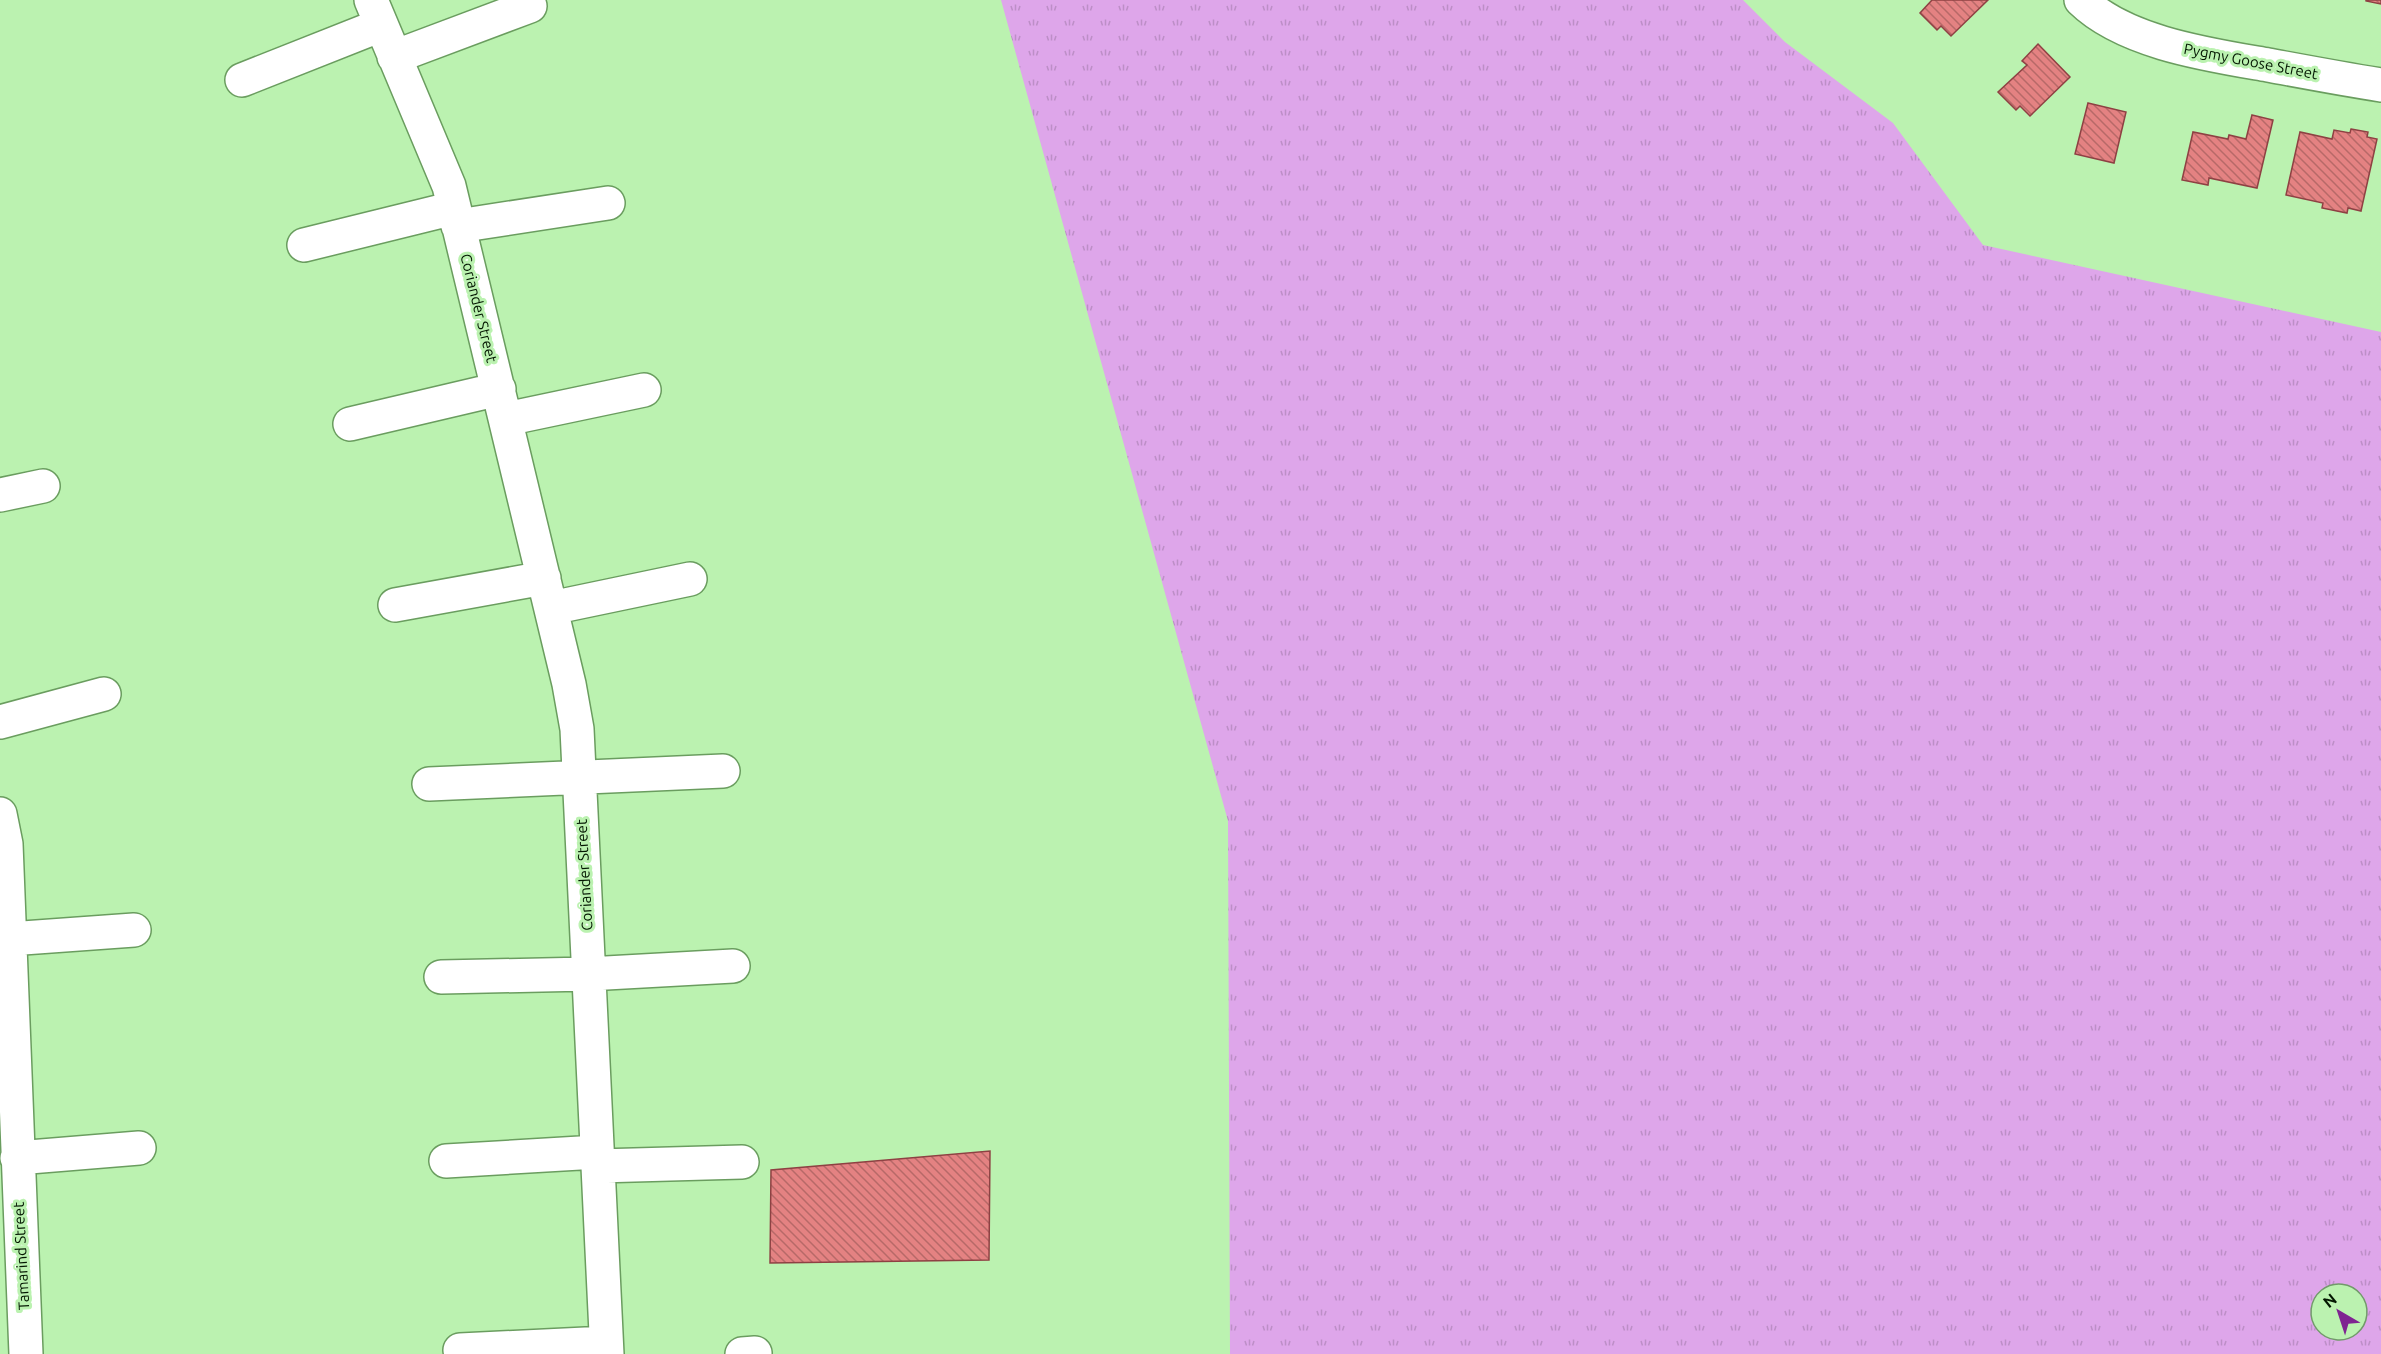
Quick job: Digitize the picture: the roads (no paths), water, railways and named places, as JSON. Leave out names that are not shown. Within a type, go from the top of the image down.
[{"type":"street","name":"Pygmy Goose Street","points":[[2090,3],[2123,29],[2199,53],[2381,85]]},
{"type":"street","points":[[394,57],[530,6]]},
{"type":"street","name":"Coriander Street","points":[[242,80],[376,13],[449,186],[548,593],[577,729],[607,1349],[460,1350]]},
{"type":"street","points":[[304,245],[456,217],[608,203]]},
{"type":"street","points":[[350,424],[502,404],[644,390]]},
{"type":"street","points":[[0,495],[44,486]]},
{"type":"street","points":[[395,605],[690,579]]},
{"type":"street","points":[[0,722],[104,694]]},
{"type":"street","points":[[429,784],[723,771]]},
{"type":"street","name":"Tamarind Street","points":[[0,814],[6,844],[12,1178],[26,1354]]},
{"type":"street","points":[[9,939],[134,930]]},
{"type":"street","points":[[441,977],[588,974],[733,966]]},
{"type":"street","points":[[12,1178],[140,1148]]},
{"type":"street","points":[[446,1161],[597,1159],[742,1162]]},
{"type":"street","points":[[742,1354],[755,1353]]}]
